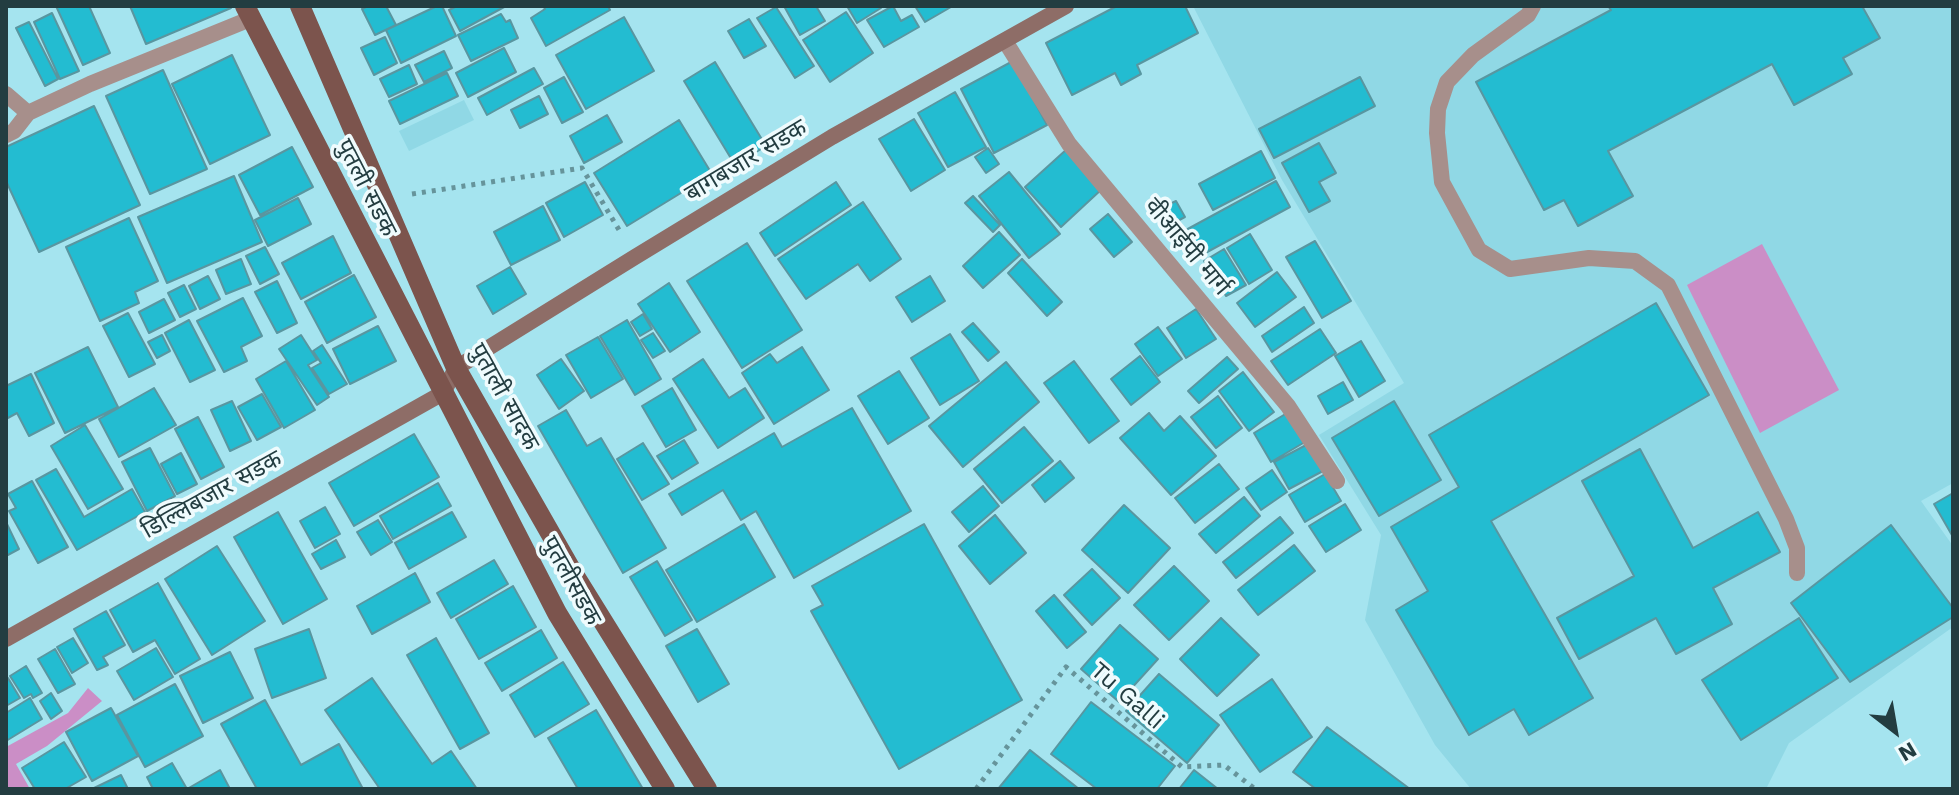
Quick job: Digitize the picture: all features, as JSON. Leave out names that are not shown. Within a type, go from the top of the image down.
[{"type":"main road","name":"पुताली सादक","points":[[300,6],[456,368],[573,573],[707,789]]},
{"type":"main road","name":"बागबजार सडक","points":[[456,368],[832,137],[1066,6]]},
{"type":"main road","name":"पुतली सडक","points":[[247,12],[443,393]]},
{"type":"main road","points":[[443,393],[456,368]]},
{"type":"main road","name":"डिल्लिबजार सडक","points":[[6,639],[443,393]]},
{"type":"main road","name":"पुतलीसडक","points":[[443,393],[557,613],[665,789]]},
{"type":"street","points":[[1533,6],[1528,15],[1473,55],[1447,82],[1438,109],[1442,182],[1479,250],[1510,269],[1589,258],[1635,261],[1668,285],[1786,519],[1797,548],[1797,573]]},
{"type":"street","points":[[6,135],[14,131],[28,113],[247,12]]},
{"type":"street","name":"वीआईपी मार्ग","points":[[1005,41],[1069,144],[1288,406],[1337,481]]},
{"type":"street","points":[[6,94],[28,113]]},
{"type":"path","points":[[383,198],[582,168],[635,257]]},
{"type":"path","name":"Tu Galli","points":[[976,789],[1066,667],[1182,767],[1224,765],[1255,789]]},
{"type":"shaded area","points":[[1193,6],[1953,6],[1953,483],[1921,501],[1953,546],[1953,627],[1789,743],[1766,789],[1471,789],[1435,745],[1365,620],[1381,535],[1319,435],[1404,383],[1282,180]]},
{"type":"shaded area","points":[[464,100],[474,120],[409,151],[399,131]]},
{"type":"shaded area","points":[[1762,244],[1839,390],[1760,433],[1687,285]]},
{"type":"shaded area","points":[[88,688],[102,701],[47,746],[16,764],[30,789],[6,789],[6,747],[68,713]]},
{"type":"building","points":[[56,6],[89,6],[110,53],[83,65]]},
{"type":"building","points":[[130,6],[230,6],[231,8],[146,44]]},
{"type":"building","points":[[386,6],[396,25],[375,35],[362,9]]},
{"type":"building","points":[[442,6],[456,36],[401,63],[386,30]]},
{"type":"building","points":[[457,6],[506,6],[460,31],[449,10]]},
{"type":"building","points":[[543,6],[608,6],[610,10],[546,46],[531,18],[545,9]]},
{"type":"building","points":[[784,6],[816,6],[825,21],[800,35]]},
{"type":"building","points":[[847,6],[880,6],[881,8],[857,23]]},
{"type":"building","points":[[893,6],[901,21],[912,15],[919,27],[884,47],[867,20]]},
{"type":"building","points":[[915,6],[950,6],[951,7],[925,22]]},
{"type":"building","points":[[1117,6],[1185,6],[1198,33],[1137,65],[1141,74],[1121,85],[1115,73],[1072,95],[1046,43]]},
{"type":"building","points":[[1608,6],[1862,6],[1880,38],[1843,58],[1852,74],[1794,105],[1772,64],[1608,151],[1633,196],[1578,226],[1564,200],[1544,210],[1476,82],[1611,10]]},
{"type":"building","points":[[776,7],[814,66],[795,78],[757,18]]},
{"type":"building","points":[[846,12],[873,53],[830,82],[803,40]]},
{"type":"building","points":[[52,13],[79,71],[60,79],[34,22]]},
{"type":"building","points":[[501,14],[506,22],[510,20],[518,38],[471,61],[458,35]]},
{"type":"building","points":[[624,17],[654,71],[586,109],[556,55]]},
{"type":"building","points":[[749,19],[766,46],[744,58],[728,31]]},
{"type":"building","points":[[29,22],[58,79],[45,86],[16,28]]},
{"type":"building","points":[[385,37],[397,63],[374,75],[361,48]]},
{"type":"building","points":[[504,48],[516,72],[468,97],[456,73]]},
{"type":"building","points":[[444,51],[452,68],[424,82],[415,65]]},
{"type":"building","points":[[232,55],[270,135],[210,164],[172,84]]},
{"type":"building","points":[[1013,61],[1047,125],[994,153],[961,89]]},
{"type":"building","points":[[715,62],[766,146],[735,165],[684,81]]},
{"type":"building","points":[[409,65],[417,84],[389,97],[380,79]]},
{"type":"building","points":[[534,68],[543,84],[487,115],[478,98]]},
{"type":"building","points":[[163,70],[207,169],[150,194],[106,96]]},
{"type":"building","points":[[447,73],[458,96],[400,124],[389,101]]},
{"type":"building","points":[[564,77],[583,112],[562,123],[544,88]]},
{"type":"building","points":[[1360,77],[1375,106],[1274,158],[1259,129]]},
{"type":"building","points":[[955,92],[986,147],[948,167],[918,113]]},
{"type":"building","points":[[539,96],[548,114],[520,128],[511,110]]},
{"type":"building","points":[[94,106],[140,205],[39,252],[6,181],[6,147]]},
{"type":"building","points":[[607,115],[622,142],[584,163],[570,136]]},
{"type":"building","points":[[914,119],[945,170],[911,191],[879,139]]},
{"type":"building","points":[[679,120],[712,174],[627,226],[594,173]]},
{"type":"building","points":[[1319,143],[1336,173],[1319,182],[1330,201],[1309,212],[1282,163]]},
{"type":"building","points":[[292,147],[313,187],[260,215],[239,175]]},
{"type":"building","points":[[988,148],[999,164],[986,173],[975,157]]},
{"type":"building","points":[[1067,149],[1103,188],[1061,227],[1025,187]]},
{"type":"building","points":[[1261,151],[1275,178],[1213,210],[1199,184]]},
{"type":"building","points":[[1009,172],[1060,234],[1029,258],[979,196]]},
{"type":"building","points":[[234,176],[262,242],[167,283],[138,217]]},
{"type":"building","points":[[1276,181],[1290,207],[1198,257],[1184,231]]},
{"type":"building","points":[[585,182],[603,215],[564,237],[546,203]]},
{"type":"building","points":[[836,182],[851,205],[775,256],[760,233]]},
{"type":"building","points":[[973,196],[1000,225],[993,232],[965,203]]},
{"type":"building","points":[[298,198],[311,224],[268,246],[255,220]]},
{"type":"building","points":[[1176,201],[1185,217],[1164,228],[1155,211]]},
{"type":"building","points":[[863,202],[901,259],[870,281],[858,264],[806,299],[778,259]]},
{"type":"building","points":[[543,206],[560,240],[511,265],[494,232]]},
{"type":"building","points":[[1108,214],[1132,242],[1114,257],[1090,229]]},
{"type":"building","points":[[129,218],[158,281],[135,292],[139,303],[100,321],[66,247]]},
{"type":"building","points":[[999,232],[1020,255],[983,288],[963,266]]},
{"type":"building","points":[[1250,234],[1272,270],[1249,284],[1227,248]]},
{"type":"building","points":[[333,236],[351,273],[301,299],[282,263]]},
{"type":"building","points":[[1315,241],[1351,301],[1322,318],[1286,257]]},
{"type":"building","points":[[747,243],[802,330],[742,368],[687,281]]},
{"type":"building","points":[[265,247],[279,274],[260,284],[246,256]]},
{"type":"building","points":[[1224,249],[1246,285],[1226,296],[1204,261]]},
{"type":"building","points":[[241,259],[251,284],[226,294],[216,270]]},
{"type":"building","points":[[1022,259],[1062,302],[1047,316],[1008,273]]},
{"type":"building","points":[[510,267],[526,294],[493,314],[477,286]]},
{"type":"building","points":[[1277,272],[1296,297],[1255,327],[1237,303]]},
{"type":"building","points":[[354,275],[376,317],[327,343],[305,302]]},
{"type":"building","points":[[208,276],[220,299],[200,309],[189,286]]},
{"type":"building","points":[[930,276],[945,301],[912,322],[896,297]]},
{"type":"building","points":[[277,281],[297,323],[277,333],[255,292]]},
{"type":"building","points":[[669,283],[700,332],[670,352],[638,304]]},
{"type":"building","points":[[184,285],[196,309],[180,317],[168,293]]},
{"type":"building","points":[[243,298],[262,336],[241,347],[247,361],[224,372],[197,321]]},
{"type":"building","points":[[164,299],[175,320],[149,333],[139,312]]},
{"type":"building","points":[[1656,303],[1709,395],[1491,521],[1593,698],[1529,735],[1514,709],[1469,735],[1396,610],[1428,591],[1391,527],[1459,487],[1429,435]]},
{"type":"building","points":[[1304,307],[1314,323],[1272,352],[1262,336]]},
{"type":"building","points":[[1196,309],[1216,339],[1186,358],[1167,328]]},
{"type":"building","points":[[128,313],[155,364],[129,377],[103,326]]},
{"type":"building","points":[[643,314],[652,329],[640,336],[631,322]]},
{"type":"building","points":[[189,320],[215,370],[190,382],[165,333]]},
{"type":"building","points":[[627,320],[661,379],[635,395],[600,336]]},
{"type":"building","points":[[973,323],[999,352],[988,361],[962,332]]},
{"type":"building","points":[[378,326],[396,361],[350,384],[333,349]]},
{"type":"building","points":[[1158,327],[1182,359],[1158,376],[1135,344]]},
{"type":"building","points":[[1320,329],[1336,353],[1288,385],[1271,361]]},
{"type":"building","points":[[653,333],[665,351],[653,358],[641,340]]},
{"type":"building","points":[[950,334],[979,381],[940,405],[911,358]]},
{"type":"building","points":[[162,335],[170,351],[157,358],[148,342]]},
{"type":"building","points":[[301,335],[317,360],[308,365],[329,397],[317,405],[279,349]]},
{"type":"building","points":[[598,337],[623,379],[591,398],[566,355]]},
{"type":"building","points":[[1361,341],[1385,381],[1359,397],[1335,356]]},
{"type":"building","points":[[322,345],[347,384],[329,394],[312,368],[321,363],[313,351]]},
{"type":"building","points":[[88,347],[118,407],[65,433],[35,373]]},
{"type":"building","points":[[802,347],[829,390],[774,424],[742,373],[770,354],[777,363]]},
{"type":"building","points":[[1140,356],[1160,382],[1131,405],[1111,379]]},
{"type":"building","points":[[1227,357],[1238,369],[1199,403],[1188,391]]},
{"type":"building","points":[[561,359],[584,391],[559,409],[537,375]]},
{"type":"building","points":[[703,359],[729,398],[745,388],[764,418],[718,448],[673,379]]},
{"type":"building","points":[[286,361],[315,410],[284,428],[256,379]]},
{"type":"building","points":[[1074,361],[1119,421],[1089,443],[1044,383]]},
{"type":"building","points":[[1006,362],[1039,402],[963,467],[929,426]]},
{"type":"building","points":[[899,371],[929,418],[888,444],[858,396]]},
{"type":"building","points":[[1243,372],[1274,412],[1249,431],[1219,391]]},
{"type":"building","points":[[31,374],[54,423],[29,436],[17,413],[6,419],[6,386]]},
{"type":"building","points":[[1343,382],[1353,400],[1328,414],[1318,396]]},
{"type":"building","points":[[154,388],[176,425],[119,457],[99,419]]},
{"type":"building","points":[[672,388],[696,430],[666,447],[642,406]]},
{"type":"building","points":[[262,394],[281,427],[257,440],[238,407]]},
{"type":"building","points":[[1218,396],[1242,428],[1216,448],[1191,417]]},
{"type":"building","points":[[232,401],[251,441],[230,451],[211,410]]},
{"type":"building","points":[[1394,401],[1441,480],[1379,516],[1332,438]]},
{"type":"building","points":[[852,408],[911,511],[794,578],[756,511],[741,520],[723,490],[682,515],[669,494],[774,433],[782,447]]},
{"type":"building","points":[[566,410],[587,446],[601,438],[666,548],[623,573],[538,426]]},
{"type":"building","points":[[1149,413],[1164,431],[1180,416],[1216,456],[1171,495],[1120,438]]},
{"type":"building","points":[[1287,413],[1305,442],[1271,462],[1254,433]]},
{"type":"building","points":[[198,417],[224,467],[201,479],[175,429]]},
{"type":"building","points":[[85,425],[123,489],[88,509],[51,446]]},
{"type":"building","points":[[1024,427],[1053,461],[1002,503],[974,469]]},
{"type":"building","points":[[414,434],[439,477],[354,526],[329,483]]},
{"type":"building","points":[[684,440],[698,463],[672,479],[657,456]]},
{"type":"building","points":[[643,443],[669,484],[642,500],[617,459]]},
{"type":"building","points":[[1308,444],[1323,471],[1289,489],[1274,462]]},
{"type":"building","points":[[150,448],[175,496],[147,511],[122,462]]},
{"type":"building","points":[[1640,449],[1693,548],[1758,512],[1780,552],[1713,588],[1732,624],[1676,654],[1656,618],[1579,659],[1557,618],[1634,576],[1582,481]]},
{"type":"building","points":[[181,453],[197,484],[177,494],[161,464]]},
{"type":"building","points":[[1060,461],[1074,478],[1045,502],[1032,485]]},
{"type":"building","points":[[1219,464],[1239,489],[1195,523],[1175,498]]},
{"type":"building","points":[[56,469],[84,517],[132,489],[145,512],[77,550],[36,480]]},
{"type":"building","points":[[1272,470],[1287,492],[1261,510],[1246,488]]},
{"type":"building","points":[[1325,474],[1341,501],[1305,522],[1289,495]]},
{"type":"building","points":[[32,481],[68,547],[38,563],[9,511],[16,508],[8,494]]},
{"type":"building","points":[[438,483],[451,506],[393,539],[380,516]]},
{"type":"building","points":[[983,486],[999,506],[969,532],[952,512]]},
{"type":"building","points":[[1953,493],[1953,537],[1934,504]]},
{"type":"building","points":[[1244,497],[1260,516],[1216,553],[1199,534]]},
{"type":"building","points":[[1345,504],[1361,530],[1326,552],[1309,526]]},
{"type":"building","points":[[1124,505],[1170,548],[1128,593],[1082,550]]},
{"type":"building","points":[[325,507],[340,534],[315,548],[300,521]]},
{"type":"building","points":[[278,512],[327,599],[283,624],[234,537]]},
{"type":"building","points":[[452,512],[466,537],[409,569],[395,543]]},
{"type":"building","points":[[995,515],[1026,553],[990,584],[959,546]]},
{"type":"building","points":[[1280,517],[1293,533],[1236,578],[1223,562]]},
{"type":"building","points":[[378,520],[392,542],[371,555],[357,532]]},
{"type":"building","points":[[6,522],[19,549],[6,556]]},
{"type":"building","points":[[744,524],[775,577],[697,622],[666,570]]},
{"type":"building","points":[[924,524],[1022,700],[899,769],[811,611],[823,605],[812,586]]},
{"type":"building","points":[[1891,525],[1953,608],[1953,617],[1850,682],[1791,603]]},
{"type":"building","points":[[336,540],[345,557],[321,569],[312,554]]},
{"type":"building","points":[[1294,545],[1315,571],[1258,615],[1238,590]]},
{"type":"building","points":[[217,546],[265,621],[212,655],[165,579]]},
{"type":"building","points":[[494,560],[508,584],[451,618],[437,593]]},
{"type":"building","points":[[657,561],[692,620],[665,636],[630,577]]},
{"type":"building","points":[[1174,566],[1209,601],[1169,640],[1134,605]]},
{"type":"building","points":[[1092,569],[1120,598],[1092,625],[1064,595]]},
{"type":"building","points":[[415,573],[430,602],[372,634],[357,606]]},
{"type":"building","points":[[158,583],[200,659],[175,674],[155,640],[133,652],[110,610]]},
{"type":"building","points":[[513,586],[536,627],[479,659],[456,619]]},
{"type":"building","points":[[1054,595],[1086,632],[1067,648],[1036,611]]},
{"type":"building","points":[[106,611],[125,645],[103,657],[108,665],[97,670],[74,629]]},
{"type":"building","points":[[1221,618],[1259,655],[1217,696],[1180,659]]},
{"type":"building","points":[[1799,618],[1838,678],[1741,740],[1702,680]]},
{"type":"building","points":[[1120,625],[1158,659],[1119,702],[1081,669]]},
{"type":"building","points":[[309,629],[326,678],[272,698],[255,649]]},
{"type":"building","points":[[697,629],[729,684],[698,702],[666,646]]},
{"type":"building","points":[[541,630],[557,658],[502,691],[485,663]]},
{"type":"building","points":[[73,638],[88,663],[72,673],[57,647]]},
{"type":"building","points":[[436,638],[489,733],[460,749],[407,655]]},
{"type":"building","points":[[156,648],[173,677],[134,700],[117,671]]},
{"type":"building","points":[[55,649],[75,684],[58,693],[38,659]]},
{"type":"building","points":[[230,652],[253,698],[203,723],[180,676]]},
{"type":"building","points":[[563,662],[589,704],[535,737],[510,695]]},
{"type":"building","points":[[26,666],[42,693],[33,698],[31,694],[24,698],[10,676]]},
{"type":"building","points":[[1159,674],[1219,725],[1187,763],[1126,711]]},
{"type":"building","points":[[372,678],[432,764],[451,751],[477,789],[380,789],[325,710]]},
{"type":"building","points":[[6,679],[20,698],[6,706]]},
{"type":"building","points":[[1272,679],[1312,737],[1260,772],[1220,715]]},
{"type":"building","points":[[175,684],[203,736],[145,767],[117,715]]},
{"type":"building","points":[[51,693],[62,711],[51,719],[40,701]]},
{"type":"building","points":[[30,698],[42,719],[6,741],[6,713]]},
{"type":"building","points":[[265,700],[301,765],[339,744],[363,789],[257,789],[221,724]]},
{"type":"building","points":[[1091,702],[1175,766],[1157,789],[1097,789],[1051,754]]},
{"type":"building","points":[[111,708],[138,756],[92,781],[66,732]]},
{"type":"building","points":[[596,710],[643,789],[578,789],[548,738]]},
{"type":"building","points":[[1327,727],[1410,789],[1316,789],[1293,772]]},
{"type":"building","points":[[64,742],[86,777],[65,789],[35,789],[22,768]]},
{"type":"building","points":[[1030,750],[1079,789],[998,789]]},
{"type":"building","points":[[172,763],[187,789],[153,789],[147,777]]},
{"type":"building","points":[[220,770],[230,789],[187,789]]},
{"type":"building","points":[[1194,770],[1218,789],[1179,789]]},
{"type":"building","points":[[121,775],[128,789],[92,789]]}]
